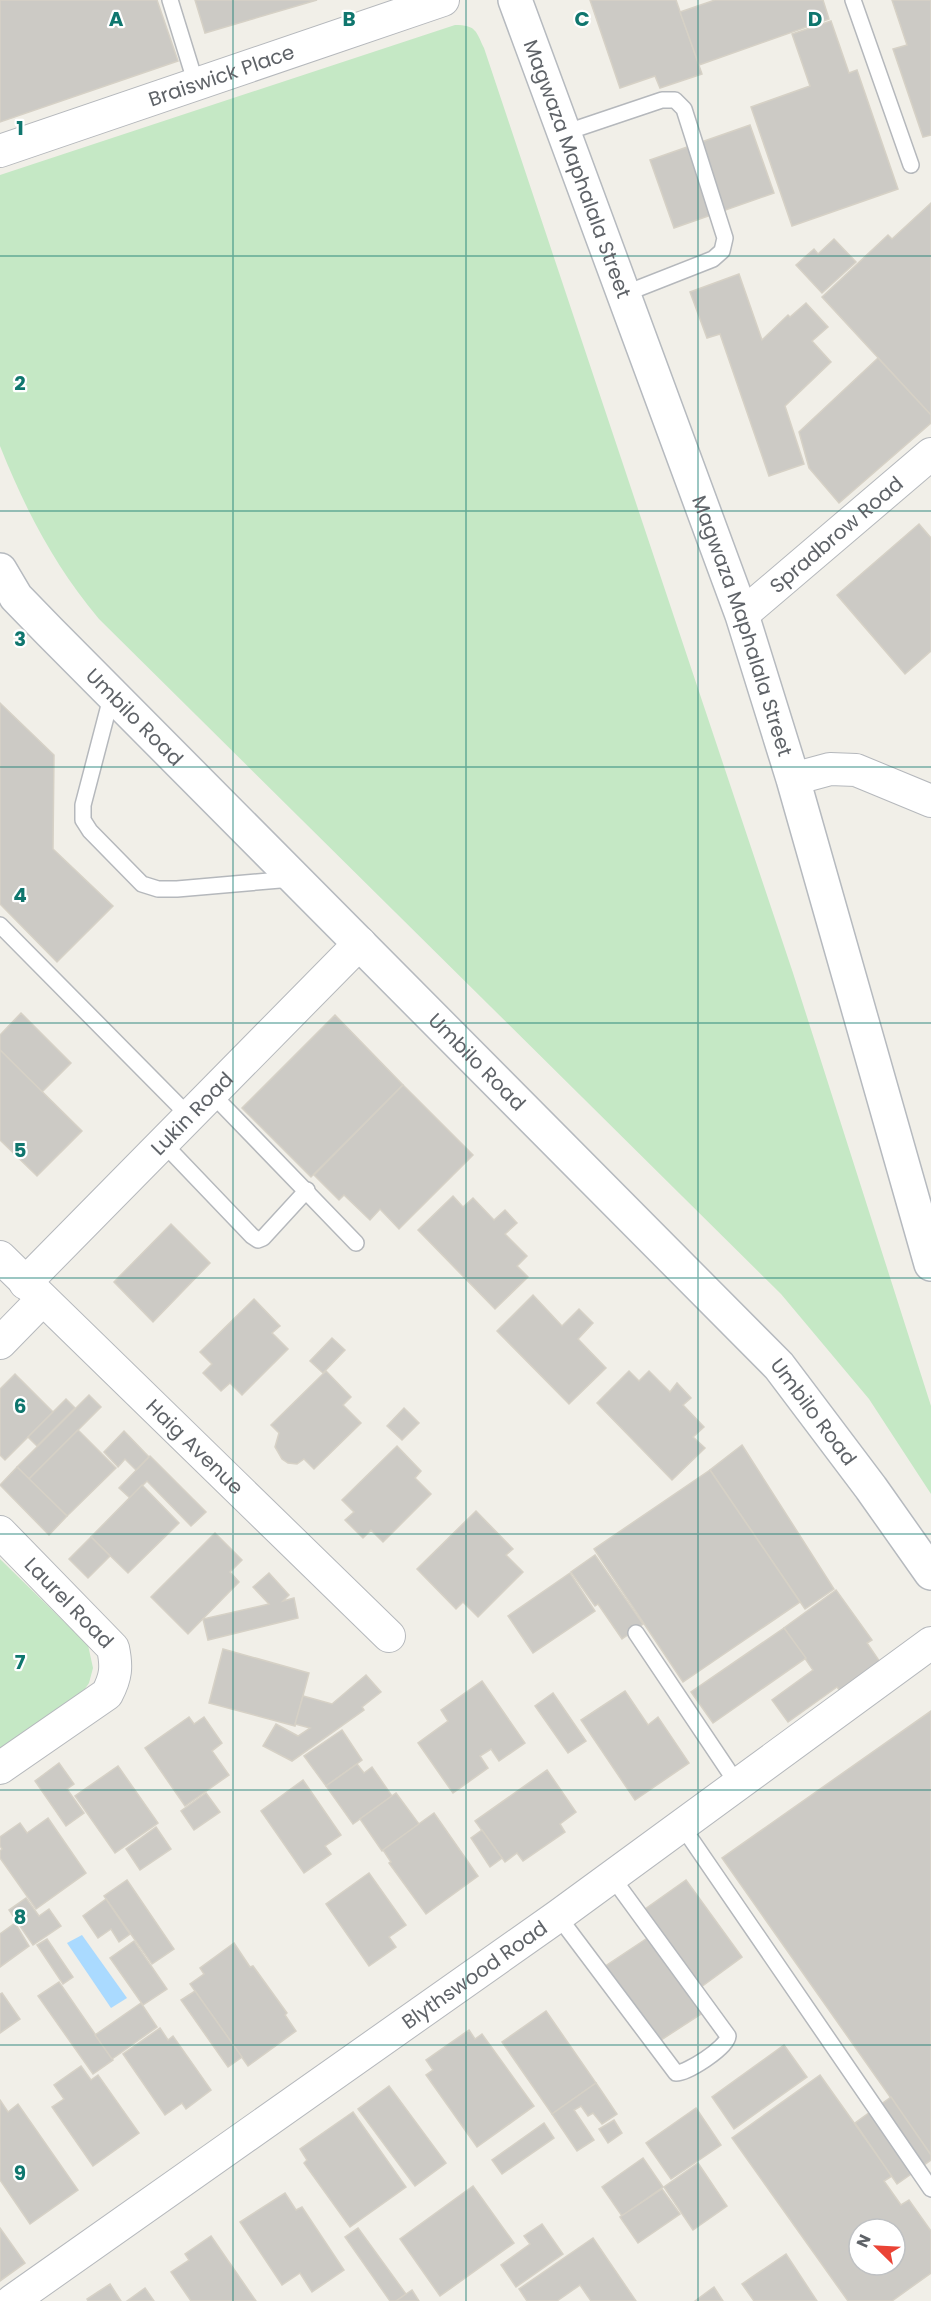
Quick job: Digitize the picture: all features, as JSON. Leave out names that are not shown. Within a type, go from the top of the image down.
[{"type":"main road","name":"Magwaza Maphalala Street","points":[[515,0],[742,615],[793,779],[931,1264]]},
{"type":"main road","name":"Umbilo Road","points":[[5,592],[112,694],[778,1365],[872,1488],[931,1573]]},
{"type":"street","name":"Braiswick Place","points":[[0,151],[443,0]]},
{"type":"street","name":"Spradbrow Road","points":[[742,615],[931,454]]},
{"type":"street","points":[[793,779],[830,769],[856,770],[931,801]]},
{"type":"street","name":"Lukin Road","points":[[0,1343],[34,1291],[163,1143],[360,943]]},
{"type":"street","name":"Haig Avenue","points":[[0,1257],[389,1636]]},
{"type":"street","name":"Laurel Road","points":[[0,1532],[113,1648],[117,1667],[113,1682],[106,1694],[0,1768]]},
{"type":"street","name":"Blythswood Road","points":[[12,2301],[558,1916],[931,1642]]},
{"type":"lane","points":[[171,0],[196,84]]},
{"type":"lane","points":[[853,0],[910,165]]},
{"type":"lane","points":[[564,134],[662,100],[675,100],[684,109],[725,238],[722,251],[713,259],[624,294]]},
{"type":"lane","points":[[112,694],[83,805],[83,820],[90,831],[142,884],[158,889],[177,889],[295,878]]},
{"type":"lane","points":[[0,925],[189,1116]]},
{"type":"lane","points":[[211,1094],[307,1190],[356,1243]]},
{"type":"lane","points":[[163,1143],[258,1240],[263,1238],[307,1190]]},
{"type":"lane","points":[[636,1633],[738,1785]]},
{"type":"lane","points":[[682,1826],[931,2190]]},
{"type":"lane","points":[[558,1916],[676,2073],[687,2071],[726,2044],[728,2036],[612,1877]]},
{"type":"green space","points":[[455,25],[467,26],[474,30],[484,48],[793,973],[931,1406],[931,1494],[869,1399],[781,1294],[99,619],[68,578],[42,537],[0,446],[0,175]]},
{"type":"green space","points":[[0,1559],[88,1645],[93,1668],[89,1683],[80,1696],[0,1751]]},
{"type":"water","points":[[82,1935],[127,1998],[111,2008],[67,1943]]},
{"type":"building","points":[[0,0],[157,0],[178,61],[0,122]]},
{"type":"building","points":[[195,0],[317,0],[205,33]]},
{"type":"building","points":[[590,0],[676,0],[702,74],[660,88],[655,76],[620,88]]},
{"type":"building","points":[[715,0],[823,0],[829,19],[699,65],[680,12]]},
{"type":"building","points":[[892,0],[931,0],[931,135],[923,137],[893,49],[907,45]]},
{"type":"building","points":[[831,21],[849,73],[857,70],[898,189],[792,226],[751,107],[810,86],[792,34]]},
{"type":"building","points":[[750,125],[774,193],[674,228],[650,160]]},
{"type":"building","points":[[931,203],[931,415],[822,297],[888,235],[892,239]]},
{"type":"building","points":[[834,239],[856,262],[822,293],[796,265],[814,249],[818,254]]},
{"type":"building","points":[[739,274],[762,340],[788,315],[790,317],[806,303],[828,327],[812,341],[831,362],[785,406],[804,464],[769,476],[720,334],[707,338],[690,292]]},
{"type":"building","points":[[878,358],[931,415],[931,423],[839,503],[809,468],[799,432]]},
{"type":"building","points":[[919,524],[931,538],[931,651],[905,674],[837,595]]},
{"type":"building","points":[[0,703],[54,755],[53,849],[113,906],[57,962],[0,904]]},
{"type":"building","points":[[21,1013],[71,1063],[42,1092],[0,1050],[0,1035]]},
{"type":"building","points":[[335,1015],[403,1085],[311,1177],[242,1108]]},
{"type":"building","points":[[0,1050],[82,1131],[37,1176],[0,1140]]},
{"type":"building","points":[[403,1085],[473,1155],[399,1229],[380,1209],[370,1220],[344,1195],[339,1200],[314,1175]]},
{"type":"building","points":[[453,1196],[463,1207],[473,1198],[494,1220],[505,1210],[517,1223],[505,1234],[527,1256],[517,1266],[528,1277],[495,1309],[418,1230]]},
{"type":"building","points":[[171,1224],[210,1263],[153,1322],[114,1282]]},
{"type":"building","points":[[533,1295],[562,1326],[579,1309],[593,1323],[578,1339],[606,1368],[569,1404],[497,1331]]},
{"type":"building","points":[[254,1299],[280,1326],[272,1333],[288,1349],[242,1395],[230,1383],[221,1391],[203,1373],[212,1364],[200,1352]]},
{"type":"building","points":[[332,1338],[345,1350],[323,1373],[310,1361]]},
{"type":"building","points":[[326,1371],[351,1397],[343,1405],[361,1423],[314,1469],[304,1459],[297,1464],[288,1463],[282,1459],[275,1447],[279,1433],[271,1425]]},
{"type":"building","points":[[629,1371],[639,1381],[649,1371],[670,1392],[677,1383],[691,1398],[683,1405],[704,1427],[693,1437],[705,1448],[672,1480],[597,1403]]},
{"type":"building","points":[[15,1374],[53,1412],[5,1460],[0,1455],[0,1389]]},
{"type":"building","points":[[89,1395],[101,1407],[29,1479],[17,1467]]},
{"type":"building","points":[[66,1399],[75,1408],[37,1446],[28,1437]]},
{"type":"building","points":[[404,1408],[419,1423],[402,1440],[387,1426]]},
{"type":"building","points":[[78,1430],[116,1468],[67,1516],[29,1479]]},
{"type":"building","points":[[124,1431],[149,1457],[136,1470],[125,1459],[118,1467],[104,1452]]},
{"type":"building","points":[[742,1445],[834,1589],[805,1609],[710,1470]]},
{"type":"building","points":[[397,1446],[421,1471],[415,1478],[431,1494],[383,1542],[371,1530],[363,1538],[345,1520],[354,1512],[342,1500]]},
{"type":"building","points":[[150,1456],[206,1512],[191,1526],[147,1481],[130,1498],[119,1488]]},
{"type":"building","points":[[17,1467],[67,1516],[49,1535],[0,1485]]},
{"type":"building","points":[[710,1470],[800,1602],[683,1682],[594,1549]]},
{"type":"building","points":[[142,1485],[179,1523],[128,1573],[91,1537]]},
{"type":"building","points":[[476,1511],[513,1549],[506,1555],[523,1572],[478,1617],[463,1602],[456,1609],[417,1569]]},
{"type":"building","points":[[215,1533],[242,1560],[230,1572],[239,1582],[188,1634],[151,1597]]},
{"type":"building","points":[[91,1537],[110,1556],[88,1578],[69,1559]]},
{"type":"building","points":[[595,1555],[643,1624],[622,1639],[598,1604],[595,1606],[571,1572]]},
{"type":"building","points":[[269,1573],[289,1595],[283,1601],[294,1598],[298,1618],[208,1640],[203,1619],[269,1604],[253,1587]]},
{"type":"building","points":[[570,1573],[595,1611],[533,1653],[508,1616]]},
{"type":"building","points":[[836,1590],[872,1640],[867,1643],[880,1662],[840,1691],[837,1687],[788,1722],[772,1700],[813,1670],[784,1628]]},
{"type":"building","points":[[784,1628],[806,1658],[713,1723],[691,1692]]},
{"type":"building","points":[[223,1649],[309,1673],[295,1726],[209,1703]]},
{"type":"building","points":[[366,1675],[381,1692],[362,1707],[364,1710],[292,1761],[263,1746],[276,1724],[298,1736],[310,1728],[295,1724],[303,1696],[332,1704]]},
{"type":"building","points":[[482,1681],[525,1743],[499,1761],[491,1749],[480,1756],[488,1768],[453,1793],[418,1743],[448,1721],[441,1710]]},
{"type":"building","points":[[625,1691],[648,1725],[658,1717],[689,1763],[635,1800],[581,1720]]},
{"type":"building","points":[[553,1693],[586,1741],[568,1753],[535,1706]]},
{"type":"building","points":[[931,1711],[931,2155],[722,1858]]},
{"type":"building","points":[[189,1717],[194,1724],[204,1717],[222,1743],[212,1751],[229,1775],[185,1806],[145,1748]]},
{"type":"building","points":[[342,1730],[362,1760],[326,1786],[304,1756]]},
{"type":"building","points":[[59,1763],[74,1784],[67,1789],[84,1813],[66,1826],[35,1781]]},
{"type":"building","points":[[357,1764],[364,1773],[372,1767],[392,1796],[353,1824],[326,1786]]},
{"type":"building","points":[[118,1766],[158,1823],[115,1853],[75,1796]]},
{"type":"building","points":[[547,1770],[576,1812],[560,1824],[565,1832],[523,1861],[517,1853],[505,1862],[475,1821]]},
{"type":"building","points":[[303,1780],[341,1835],[325,1846],[331,1854],[304,1873],[261,1811]]},
{"type":"building","points":[[206,1793],[220,1812],[194,1830],[181,1811]]},
{"type":"building","points":[[396,1793],[419,1824],[382,1851],[360,1819]]},
{"type":"building","points":[[434,1813],[478,1876],[426,1914],[389,1863],[391,1862],[383,1850]]},
{"type":"building","points":[[48,1818],[86,1873],[36,1909],[0,1858],[2,1849],[0,1837],[20,1823],[27,1833]]},
{"type":"building","points":[[156,1827],[171,1849],[140,1870],[126,1849]]},
{"type":"building","points":[[482,1830],[502,1858],[490,1867],[471,1838]]},
{"type":"building","points":[[369,1873],[406,1925],[389,1937],[396,1947],[369,1966],[326,1904]]},
{"type":"building","points":[[127,1880],[174,1949],[152,1964],[104,1896]]},
{"type":"building","points":[[686,1880],[742,1957],[697,1990],[641,1912]]},
{"type":"building","points":[[26,1898],[39,1916],[49,1909],[61,1926],[33,1945],[9,1910]]},
{"type":"building","points":[[106,1899],[130,1934],[119,1942],[111,1929],[98,1938],[83,1916]]},
{"type":"building","points":[[15,1923],[29,1946],[0,1967],[0,1934]]},
{"type":"building","points":[[649,1937],[701,2014],[655,2044],[604,1967]]},
{"type":"building","points":[[47,1939],[73,1977],[63,1984],[37,1945]]},
{"type":"building","points":[[134,1941],[167,1989],[143,2005],[110,1958]]},
{"type":"building","points":[[234,1943],[287,2013],[285,2015],[296,2031],[248,2066],[190,1984],[204,1974],[200,1968]]},
{"type":"building","points":[[59,1982],[113,2060],[93,2074],[38,1996]]},
{"type":"building","points":[[195,1991],[242,2057],[228,2067],[181,2000]]},
{"type":"building","points":[[2,1993],[20,2019],[0,2033],[0,1994]]},
{"type":"building","points":[[141,2003],[157,2027],[112,2059],[95,2035]]},
{"type":"building","points":[[546,2011],[596,2083],[552,2114],[502,2042]]},
{"type":"building","points":[[160,2028],[168,2040],[173,2036],[211,2090],[186,2109],[182,2103],[165,2115],[123,2054]]},
{"type":"building","points":[[469,2030],[475,2039],[482,2034],[534,2106],[477,2147],[426,2075],[433,2070],[426,2060]]},
{"type":"building","points":[[784,2045],[807,2077],[734,2129],[712,2097]]},
{"type":"building","points":[[81,2066],[91,2080],[98,2075],[139,2133],[93,2166],[52,2107],[64,2099],[54,2085]]},
{"type":"building","points":[[820,2075],[892,2176],[884,2181],[901,2205],[909,2200],[931,2231],[931,2273],[892,2301],[848,2301],[732,2138]]},
{"type":"building","points":[[596,2083],[617,2114],[602,2124],[593,2113],[588,2116],[581,2106],[574,2110],[594,2140],[577,2151],[552,2114]]},
{"type":"building","points":[[389,2086],[446,2163],[415,2186],[358,2109]]},
{"type":"building","points":[[891,2097],[931,2155],[931,2160],[897,2184],[855,2123]]},
{"type":"building","points":[[0,2100],[8,2112],[18,2104],[78,2190],[30,2224],[0,2180]]},
{"type":"building","points":[[696,2108],[721,2145],[671,2179],[646,2143]]},
{"type":"building","points":[[353,2112],[406,2187],[350,2227],[304,2163],[307,2160],[300,2149]]},
{"type":"building","points":[[614,2120],[622,2133],[608,2143],[599,2129]]},
{"type":"building","points":[[544,2123],[554,2138],[502,2174],[492,2160]]},
{"type":"building","points":[[643,2158],[663,2187],[622,2216],[602,2187]]},
{"type":"building","points":[[698,2163],[727,2206],[693,2230],[664,2187]]},
{"type":"building","points":[[473,2186],[514,2243],[440,2296],[400,2239]]},
{"type":"building","points":[[662,2189],[680,2214],[638,2243],[620,2217]]},
{"type":"building","points":[[285,2193],[296,2210],[302,2207],[344,2270],[312,2292],[300,2273],[282,2285],[240,2222]]},
{"type":"building","points":[[542,2224],[563,2254],[516,2287],[501,2265],[530,2244],[524,2236]]},
{"type":"building","points":[[0,2228],[25,2263],[0,2281]]},
{"type":"building","points":[[358,2228],[406,2294],[396,2301],[390,2301],[345,2237]]},
{"type":"building","points":[[211,2236],[256,2301],[191,2301],[171,2272],[189,2260],[185,2254]]},
{"type":"building","points":[[593,2238],[636,2301],[591,2301],[580,2285],[557,2301],[527,2301],[519,2289]]},
{"type":"building","points":[[786,2254],[817,2301],[754,2301],[742,2284]]},
{"type":"building","points":[[110,2284],[121,2301],[88,2301],[87,2299]]},
{"type":"building","points":[[714,2287],[723,2301],[695,2301]]},
{"type":"building","points":[[145,2288],[154,2301],[127,2301]]},
{"type":"building","points":[[412,2290],[419,2301],[396,2301],[406,2294]]}]
